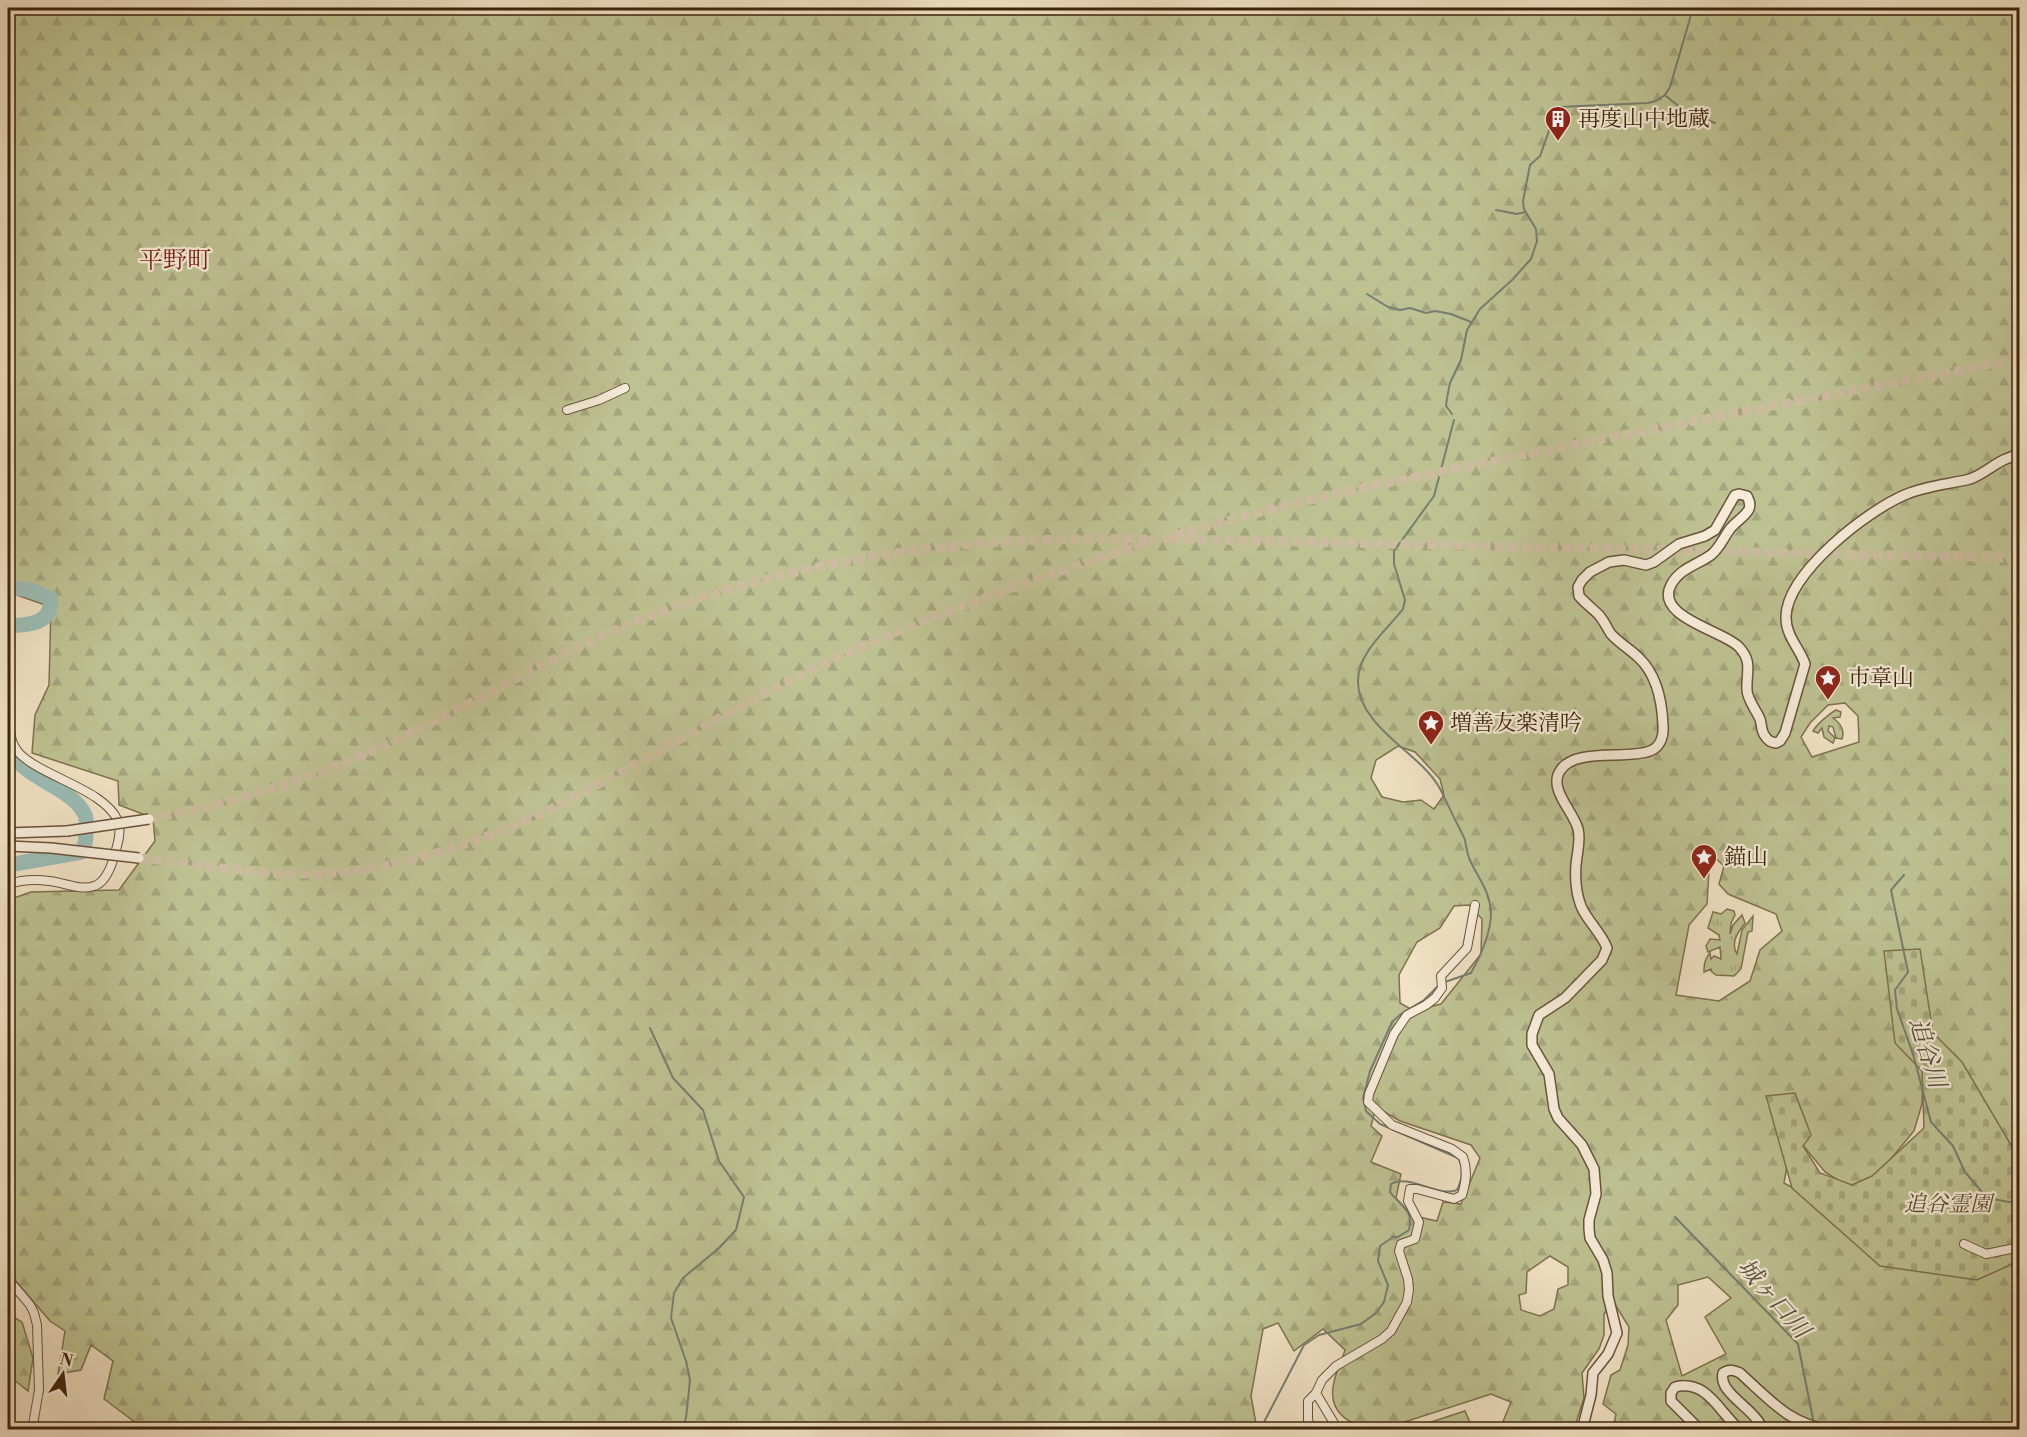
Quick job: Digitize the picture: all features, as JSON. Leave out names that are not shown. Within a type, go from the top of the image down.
[{"type":"street","points":[[567,410],[599,400],[625,388]]},
{"type":"street","points":[[1582,1430],[1591,1395],[1593,1372],[1608,1354],[1617,1333],[1608,1296],[1607,1273],[1603,1260],[1590,1238],[1589,1220],[1596,1194],[1594,1169],[1582,1145],[1558,1118],[1554,1109],[1549,1074],[1532,1045],[1532,1034],[1539,1015],[1565,998],[1602,960],[1607,948],[1581,906],[1575,881],[1578,827],[1559,790],[1556,779],[1559,771],[1565,765],[1577,758],[1634,756],[1653,750],[1661,741],[1664,731],[1659,696],[1654,681],[1641,660],[1612,635],[1599,616],[1579,596],[1578,587],[1590,572],[1616,560],[1646,565],[1679,544],[1705,536],[1715,530],[1735,495],[1747,496],[1749,510],[1731,528],[1713,554],[1685,570],[1676,578],[1669,592],[1670,601],[1679,614],[1726,637],[1746,656],[1748,662],[1747,692],[1761,721],[1763,733],[1766,739],[1780,741],[1785,733],[1805,664],[1788,630],[1785,618],[1788,603],[1803,574],[1826,551],[1879,508],[1894,499],[1910,492],[1970,479],[2004,459],[2019,455]]},
{"type":"street","points":[[8,711],[13,745],[18,753],[77,787],[111,810],[118,820],[119,837],[109,870],[104,880],[95,886],[19,880],[8,884]]},
{"type":"street","points":[[8,833],[45,832],[148,819]]},
{"type":"street","points":[[8,826],[45,832]]},
{"type":"street","points":[[8,847],[24,846],[139,858]]},
{"type":"street","points":[[1312,1430],[1308,1420],[1308,1401],[1316,1393],[1322,1380],[1336,1366],[1383,1339],[1391,1331],[1407,1302],[1408,1279],[1399,1251],[1401,1244],[1415,1239],[1419,1222],[1408,1201],[1410,1189],[1417,1188],[1454,1199],[1462,1195],[1466,1170],[1463,1157],[1452,1149],[1392,1125],[1368,1102],[1372,1085],[1394,1034],[1407,1015],[1435,998],[1442,983],[1441,976],[1467,948],[1475,905]]},
{"type":"street","points":[[1964,1244],[1986,1254],[2019,1247]]},
{"type":"street","points":[[8,1279],[30,1305],[37,1325],[39,1390],[32,1430]]},
{"type":"street","points":[[1758,1430],[1760,1424],[1755,1415],[1732,1396],[1725,1386],[1722,1379],[1723,1373],[1728,1370],[1740,1373],[1794,1419],[1807,1425],[1831,1430]]},
{"type":"street","points":[[1700,1430],[1671,1401],[1671,1393],[1675,1387],[1685,1384],[1702,1390],[1740,1430]]},
{"type":"street","points":[[1316,1393],[1338,1430]]},
{"type":"green space","points":[[8,8],[2019,8],[2019,1160],[1923,1070],[1922,1104],[1914,1131],[1870,1184],[1846,1185],[1825,1172],[1801,1143],[1788,1160],[1784,1183],[1830,1208],[2019,1253],[2019,1429],[1613,1429],[1616,1414],[1603,1404],[1611,1375],[1620,1370],[1628,1345],[1629,1327],[1613,1301],[1604,1314],[1604,1335],[1599,1349],[1582,1373],[1584,1398],[1574,1429],[1500,1429],[1511,1402],[1491,1394],[1383,1429],[1353,1423],[1338,1411],[1334,1403],[1334,1382],[1345,1350],[1323,1329],[1294,1351],[1278,1323],[1263,1329],[1251,1396],[1257,1429],[139,1429],[140,1426],[104,1399],[113,1361],[91,1345],[81,1370],[58,1374],[65,1331],[50,1321],[8,1272],[8,1154],[13,1152],[8,1132],[8,900],[31,892],[119,890],[155,841],[153,818],[119,805],[118,781],[32,753],[35,715],[49,685],[51,607],[8,592],[8,503],[11,472],[8,459],[8,394],[11,384],[8,380]],"holes":[[[1845,703],[1858,716],[1859,742],[1812,757],[1801,737],[1810,723],[1828,705]],[[1398,746],[1415,752],[1440,779],[1444,795],[1434,809],[1421,800],[1403,802],[1382,797],[1371,778],[1376,760]],[[1711,854],[1724,866],[1719,884],[1728,894],[1776,914],[1782,931],[1760,950],[1750,981],[1719,1001],[1676,995],[1689,925],[1707,904],[1709,871],[1701,858]],[[1469,905],[1482,919],[1481,954],[1441,1004],[1414,1011],[1400,1003],[1399,975],[1417,942],[1440,928],[1454,906]],[[1376,1107],[1400,1121],[1471,1145],[1480,1158],[1461,1204],[1443,1202],[1437,1221],[1410,1215],[1396,1198],[1401,1174],[1371,1162],[1382,1136],[1371,1126]],[[1550,1256],[1568,1267],[1568,1285],[1558,1289],[1554,1309],[1540,1316],[1521,1310],[1519,1295],[1526,1293],[1527,1272]],[[1708,1277],[1731,1298],[1705,1317],[1726,1354],[1682,1376],[1666,1320],[1678,1305],[1678,1285]]]},
{"type":"green space","points":[[1836,710],[1841,712],[1840,717],[1833,718],[1841,727],[1843,736],[1842,739],[1836,738],[1833,727],[1829,726],[1828,731],[1835,738],[1833,743],[1824,737],[1822,728],[1818,733],[1813,731],[1823,719]]},
{"type":"green space","points":[[1727,909],[1734,911],[1735,915],[1731,923],[1730,934],[1733,925],[1742,915],[1745,923],[1735,942],[1737,954],[1742,930],[1753,916],[1752,931],[1748,932],[1741,969],[1734,976],[1716,975],[1711,969],[1704,972],[1705,961],[1710,953],[1711,959],[1714,956],[1721,959],[1720,947],[1708,952],[1706,946],[1710,939],[1720,940],[1719,935],[1708,928],[1713,912],[1721,914]]},
{"type":"green space","name":"追谷霊園","points":[[1920,949],[1933,1033],[1962,1062],[2015,1152],[2019,1154],[2019,1261],[1977,1280],[1880,1266],[1792,1188],[1766,1096],[1795,1093],[1811,1135],[1803,1146],[1820,1173],[1852,1185],[1872,1176],[1924,1128],[1922,1071],[1895,1043],[1884,951]]},
{"type":"green space","points":[[8,1314],[22,1322],[33,1358],[28,1391],[13,1379],[8,1385]]},
{"type":"green space","points":[[1465,1411],[1473,1429],[1427,1429],[1425,1424]]},
{"type":"waterway","points":[[1452,414],[1446,406],[1447,398],[1450,383],[1461,360],[1467,330],[1480,309],[1531,259],[1537,241],[1536,229],[1524,209],[1523,201],[1530,165],[1540,156],[1550,128],[1552,113],[1558,107],[1648,103],[1665,95],[1670,87],[1693,8]]},
{"type":"waterway","points":[[1666,96],[1686,112],[1715,123]]},
{"type":"waterway","points":[[1496,210],[1517,214],[1525,212]]},
{"type":"waterway","points":[[1367,294],[1388,307],[1400,310],[1410,308],[1426,313],[1435,311],[1451,314],[1471,322]]},
{"type":"waterway","points":[[1262,1430],[1304,1345],[1319,1335],[1361,1324],[1376,1313],[1384,1302],[1388,1285],[1378,1261],[1380,1246],[1409,1230],[1410,1223],[1408,1212],[1390,1192],[1391,1184],[1406,1181],[1449,1192],[1457,1190],[1461,1178],[1462,1170],[1458,1158],[1380,1124],[1366,1111],[1363,1098],[1370,1071],[1392,1022],[1445,982],[1471,973],[1487,936],[1491,920],[1490,905],[1486,890],[1469,858],[1465,840],[1437,784],[1430,774],[1373,719],[1365,707],[1358,681],[1359,670],[1368,651],[1403,609],[1405,600],[1394,564],[1394,551],[1434,496],[1454,420]]},
{"type":"waterway","points":[[8,587],[30,590],[50,598],[48,614],[43,618],[30,624],[8,626]]},
{"type":"waterway","points":[[8,748],[25,768],[59,789],[79,805],[86,822],[86,841],[82,852],[8,865]]},
{"type":"waterway","name":"追谷川","points":[[1904,875],[1891,890],[1908,972],[1895,990],[1897,1009],[1913,1054],[1931,1122],[1953,1146],[1965,1172],[1987,1198],[2009,1202],[2020,1200]]},
{"type":"waterway","points":[[650,1028],[673,1078],[703,1110],[719,1161],[744,1197],[736,1230],[719,1248],[683,1278],[674,1293],[671,1318],[690,1380],[686,1418],[682,1430]]},
{"type":"waterway","name":"城ヶ口川","points":[[1675,1217],[1798,1344],[1813,1419]]},
{"type":"tunnel","points":[[139,858],[286,874],[334,873],[411,860],[461,845],[535,817],[760,696],[852,651],[987,597],[1076,566],[1211,525],[1366,487],[1666,426],[2020,359]]},
{"type":"tunnel","points":[[149,819],[241,798],[332,768],[421,728],[605,634],[699,599],[761,580],[825,565],[954,546],[1020,541],[1151,539]]},
{"type":"tunnel","points":[[1171,539],[2020,558]]},
{"type":"place","name":"再度山中地蔵","points":[[1558,142]]},
{"type":"place","name":"市章山","points":[[1828,701]]},
{"type":"place","name":"増善友楽清吟","points":[[1431,746]]},
{"type":"place","name":"錨山","points":[[1704,880]]},
{"type":"district","name":"平野町","points":[[175,261]]}]
